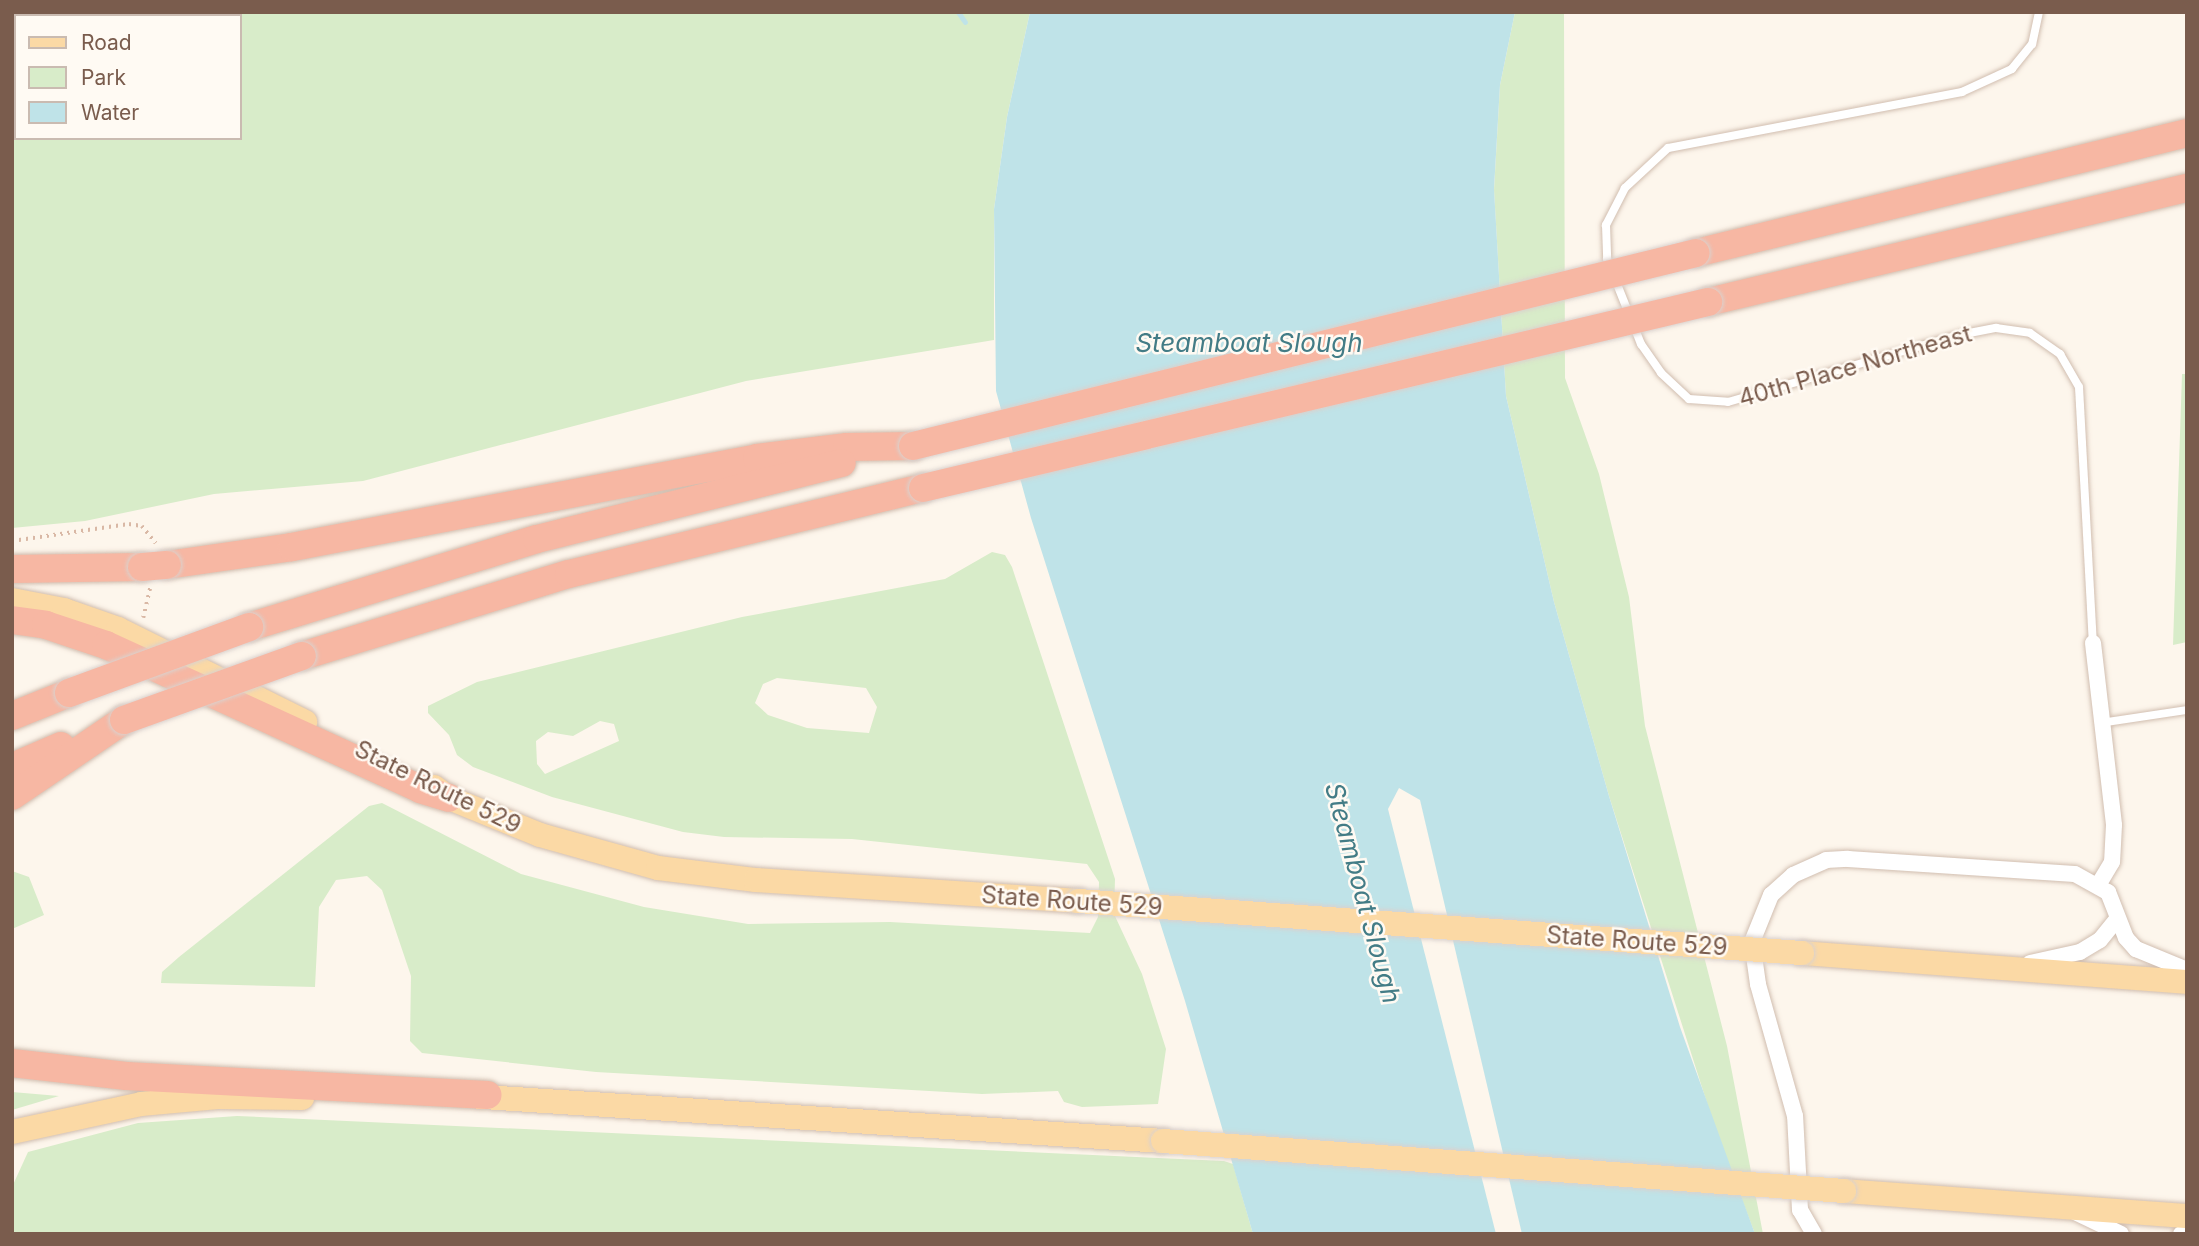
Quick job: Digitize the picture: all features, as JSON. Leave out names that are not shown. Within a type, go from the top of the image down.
[{"type":"highway","points":[[12,716],[249,627],[537,539],[2187,134]]},
{"type":"highway","points":[[12,767],[124,720],[302,656],[569,574],[2187,188]]},
{"type":"highway","points":[[12,569],[155,566],[292,547],[757,458],[847,447],[913,446]]},
{"type":"highway","points":[[12,620],[67,631],[106,645],[420,789],[450,798]]},
{"type":"highway","points":[[12,796],[124,720]]},
{"type":"highway","points":[[12,1063],[126,1076],[488,1095]]},
{"type":"main road","name":"State Route 529","points":[[12,600],[64,610],[118,629],[425,780],[450,798],[540,835],[658,868],[756,880],[2187,982]]},
{"type":"main road","points":[[12,1132],[141,1104],[218,1097],[414,1099],[488,1095],[2187,1216]]},
{"type":"street","name":"40th Place Northeast","points":[[2093,643],[2100,723],[2114,825],[2112,862],[2099,884]]},
{"type":"street","points":[[1808,1231],[1800,1210],[1795,1116],[1754,953],[1757,922],[1771,895],[1810,866],[1848,859],[2076,874],[2099,884],[2108,892],[2117,919],[2136,949],[2187,970]]},
{"type":"street","points":[[2005,968],[2080,952],[2100,940],[2117,919]]},
{"type":"street","points":[[2067,1207],[2121,1234]]},
{"type":"street","points":[[2181,1234],[2187,1233]]},
{"type":"lane","name":"40th Place Northeast","points":[[2039,12],[2032,44],[2012,69],[1962,92],[1668,148],[1625,188],[1606,225],[1607,259],[1641,344],[1661,373],[1689,399],[1728,402],[1959,335],[1996,328],[2030,333],[2060,354],[2079,387],[2093,643]]},
{"type":"lane","points":[[2100,723],[2187,710]]},
{"type":"green space","points":[[12,12],[1030,12],[1007,117],[994,209],[994,340],[746,381],[363,481],[214,494],[85,521],[12,528]]},
{"type":"green space","points":[[1515,12],[1564,12],[1565,378],[1599,474],[1629,597],[1645,726],[1727,1046],[1763,1234],[1755,1234],[1715,1128],[1609,796],[1554,602],[1506,396],[1494,190],[1500,85]]},
{"type":"green space","points":[[2182,374],[2187,374],[2187,642],[2173,645]]},
{"type":"green space","points":[[992,552],[1005,555],[1012,567],[1115,879],[1114,914],[1142,974],[1166,1049],[1158,1104],[1082,1107],[1064,1102],[1058,1091],[982,1094],[596,1072],[422,1053],[410,1041],[411,976],[382,890],[367,876],[336,880],[319,907],[315,987],[161,983],[162,972],[179,957],[369,806],[382,803],[521,874],[644,907],[748,924],[890,922],[1090,933],[1098,917],[1099,882],[1087,864],[852,839],[724,837],[683,832],[552,797],[473,767],[457,755],[449,735],[428,713],[428,706],[477,682],[742,617],[945,579]],"holes":[[[777,678],[866,688],[877,707],[869,733],[807,728],[768,715],[755,703],[763,684]],[[600,721],[614,724],[619,741],[545,774],[537,764],[536,741],[548,732],[573,736]]]},
{"type":"green space","points":[[12,871],[29,877],[44,915],[12,929]]},
{"type":"green space","points":[[12,1092],[59,1096],[12,1110]]},
{"type":"green space","points":[[237,1116],[1224,1161],[1233,1164],[1253,1234],[12,1234],[12,1187],[28,1152],[138,1123]]},
{"type":"water","name":"Steamboat Slough","points":[[1030,12],[1515,12],[1500,85],[1494,189],[1506,396],[1554,602],[1609,796],[1680,1027],[1755,1234],[1253,1234],[1185,1001],[1031,518],[996,391],[994,209],[1007,117]]},
{"type":"pier","points":[[1399,788],[1420,800],[1522,1234],[1496,1234],[1388,809]]},
{"type":"waterway","points":[[958,12],[965,22]]}]
